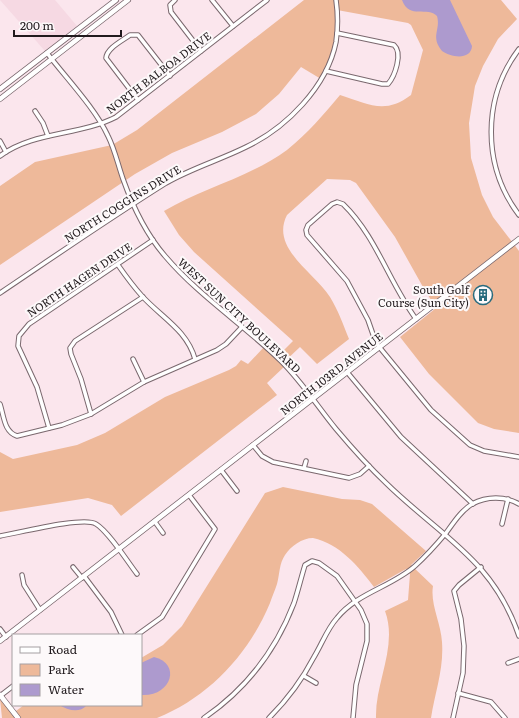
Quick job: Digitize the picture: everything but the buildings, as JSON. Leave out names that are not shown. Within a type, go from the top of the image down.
[{"type":"street","points":[[0,89],[116,0]]},
{"type":"street","points":[[0,99],[128,0]]},
{"type":"street","points":[[175,0],[170,5],[171,12],[201,51]]},
{"type":"street","points":[[212,0],[232,26]]},
{"type":"street","name":"NORTH COGGINS DRIVE","points":[[0,293],[133,204],[179,176],[246,147],[265,136],[298,108],[326,71],[337,33],[336,0]]},
{"type":"street","name":"NORTH BALBOA DRIVE","points":[[0,156],[32,140],[102,124],[116,117],[265,1]]},
{"type":"street","points":[[104,9],[108,15]]},
{"type":"street","points":[[326,71],[382,84],[388,84],[392,79],[399,53],[398,48],[394,45],[337,33]]},
{"type":"street","points":[[138,100],[106,58],[108,52],[119,43],[130,35],[138,35],[170,76]]},
{"type":"street","points":[[519,49],[506,70],[497,93],[492,113],[491,133],[492,151],[498,176],[507,196],[519,215]]},
{"type":"street","name":"WEST SUN CITY BOULEVARD","points":[[47,53],[102,124],[114,151],[122,179],[133,204],[154,240],[185,278],[280,361],[313,399],[340,434],[369,466],[480,567],[504,600],[519,636]]},
{"type":"street","points":[[22,72],[27,78]]},
{"type":"street","points":[[35,111],[43,123],[48,136]]},
{"type":"street","points":[[0,141],[6,152]]},
{"type":"street","points":[[416,319],[406,304],[372,240],[343,204],[337,202],[332,204],[307,227],[307,235],[347,281],[368,320],[373,338],[422,400],[462,440],[484,451],[519,457]]},
{"type":"street","name":"NORTH 103RD AVENUE","points":[[0,641],[519,239]]},
{"type":"street","name":"NORTH HAGEN DRIVE","points":[[19,336],[25,326],[154,240]]},
{"type":"street","points":[[118,264],[143,297],[183,334],[195,359]]},
{"type":"street","points":[[90,414],[81,379],[70,348],[75,341],[143,297]]},
{"type":"street","points":[[0,404],[10,434],[17,436],[49,428],[90,414],[144,382],[226,344],[242,327]]},
{"type":"street","points":[[13,336],[19,336],[18,346],[37,387],[49,428]]},
{"type":"street","points":[[133,359],[144,382]]},
{"type":"street","points":[[347,372],[401,437],[473,504]]},
{"type":"street","points":[[253,445],[262,456],[273,462],[349,478],[360,474],[369,466]]},
{"type":"street","points":[[304,468],[306,461]]},
{"type":"street","points":[[221,470],[237,491]]},
{"type":"street","points":[[138,634],[162,616],[215,529],[189,495]]},
{"type":"street","points":[[269,718],[304,676],[333,622],[355,601],[408,572],[427,556],[462,512],[473,504],[493,498],[508,499],[519,504]]},
{"type":"street","points":[[502,524],[508,499]]},
{"type":"street","points":[[0,536],[89,521],[102,528],[137,574]]},
{"type":"street","points":[[154,522],[163,533]]},
{"type":"street","points":[[204,718],[232,696],[265,658],[287,621],[307,562],[314,561],[332,572],[344,584],[364,617],[368,635],[356,685],[353,718]]},
{"type":"street","points":[[73,566],[111,612],[122,634]]},
{"type":"street","points":[[453,718],[463,673],[464,646],[461,619],[454,592],[458,585],[480,567]]},
{"type":"street","points":[[22,575],[27,591],[40,610]]},
{"type":"street","points":[[0,629],[6,637]]},
{"type":"street","points":[[508,663],[519,659]]},
{"type":"street","points":[[304,676],[316,683]]},
{"type":"street","points":[[12,687],[0,696],[18,718]]},
{"type":"street","points":[[458,693],[491,702],[506,718]]},
{"type":"shaded area","points":[[0,0],[55,0],[77,26],[45,51]]},
{"type":"green space","name":"South Golf Course (Sun City)","points":[[304,0],[501,0],[517,19],[498,39],[483,66],[475,86],[469,123],[471,158],[482,195],[493,217],[519,251],[519,433],[494,429],[478,423],[429,374],[400,337],[436,308],[395,237],[356,183],[350,180],[327,179],[287,215],[283,227],[284,238],[296,259],[330,297],[349,339],[317,364],[300,347],[283,363],[285,366],[267,383],[277,395],[121,516],[112,505],[88,498],[0,512],[0,452],[13,459],[77,445],[105,433],[165,397],[229,370],[236,366],[241,360],[248,364],[264,347],[277,357],[293,341],[194,252],[179,235],[164,211],[258,168],[287,150],[309,130],[340,95],[376,106],[393,105],[402,101],[411,95],[423,50],[411,25],[408,23],[337,10],[333,51],[321,79],[301,67],[279,94],[256,114],[222,132],[172,153],[135,174],[0,265],[0,186],[35,162],[112,145],[137,130]]},
{"type":"green space","points":[[283,487],[342,499],[360,500],[372,504],[426,551],[411,565],[433,586],[432,593],[434,607],[442,642],[442,662],[431,718],[376,718],[379,691],[388,651],[389,637],[385,611],[408,600],[410,574],[406,569],[374,587],[362,571],[348,557],[332,545],[323,541],[309,538],[297,543],[285,555],[270,603],[251,640],[225,672],[193,699],[157,718],[21,718],[16,711],[23,706],[142,706],[142,657],[163,645],[182,626],[265,493]]},
{"type":"green space","points":[[0,699],[2,700],[16,718],[2,718]]},
{"type":"water","points":[[402,0],[450,0],[472,46],[471,51],[464,56],[455,56],[442,51],[436,37],[438,25],[437,16],[429,12],[409,10]]},
{"type":"water","points":[[154,657],[163,661],[168,666],[170,673],[169,679],[166,686],[160,691],[142,695],[142,663]]},
{"type":"water","points":[[61,706],[86,706],[81,710],[70,710]]},
{"type":"place","name":"South Golf Course (Sun City)","points":[[483,295]]}]
